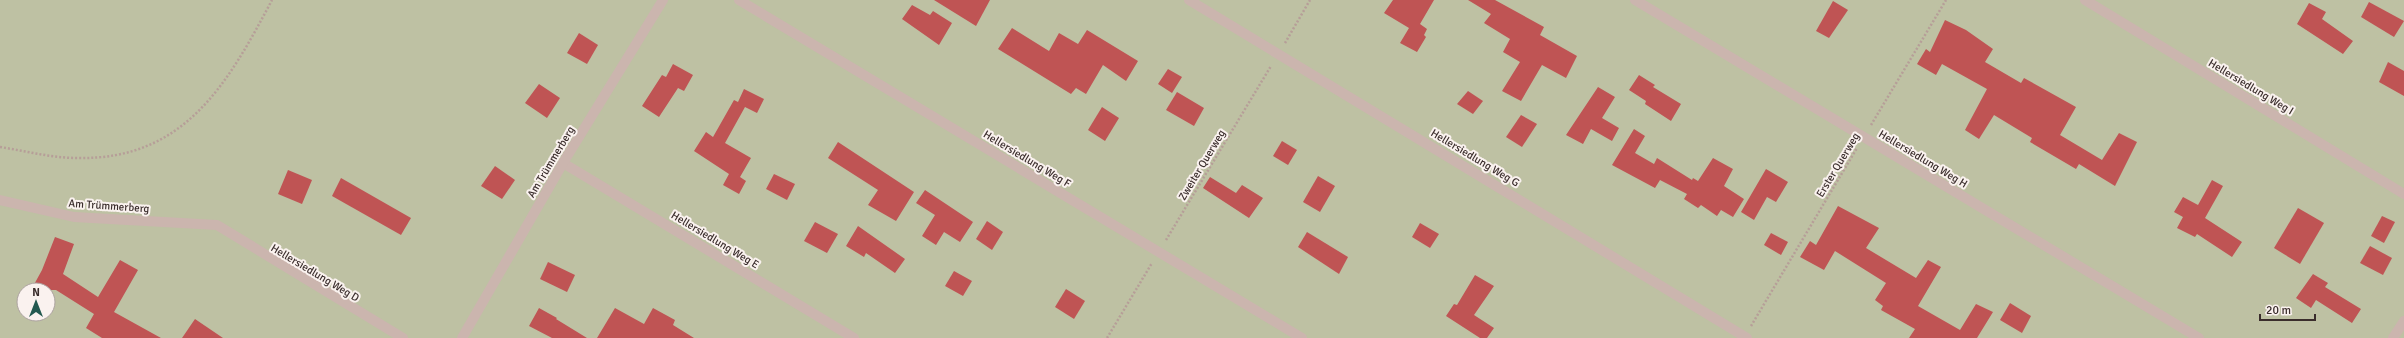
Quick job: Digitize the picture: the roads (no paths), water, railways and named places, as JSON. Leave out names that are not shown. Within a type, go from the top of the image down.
[{"type":"lane","name":"Am Trümmerberg","points":[[462,338],[563,163],[663,0]]},
{"type":"lane","name":"Hellersiedlung Weg F","points":[[739,0],[1302,338]]},
{"type":"lane","name":"Hellersiedlung Weg G","points":[[1189,0],[1746,337]]},
{"type":"lane","name":"Hellersiedlung Weg H","points":[[1635,0],[2200,338]]},
{"type":"lane","name":"Hellersiedlung Weg I","points":[[2085,0],[2404,194]]},
{"type":"lane","name":"Hellersiedlung Weg E","points":[[563,163],[854,338]]},
{"type":"lane","name":"Am Trümmerberg","points":[[0,200],[74,217],[217,225]]},
{"type":"lane","name":"Hellersiedlung Weg D","points":[[217,225],[403,338]]},
{"type":"lane","points":[[2393,338],[2404,321]]}]
